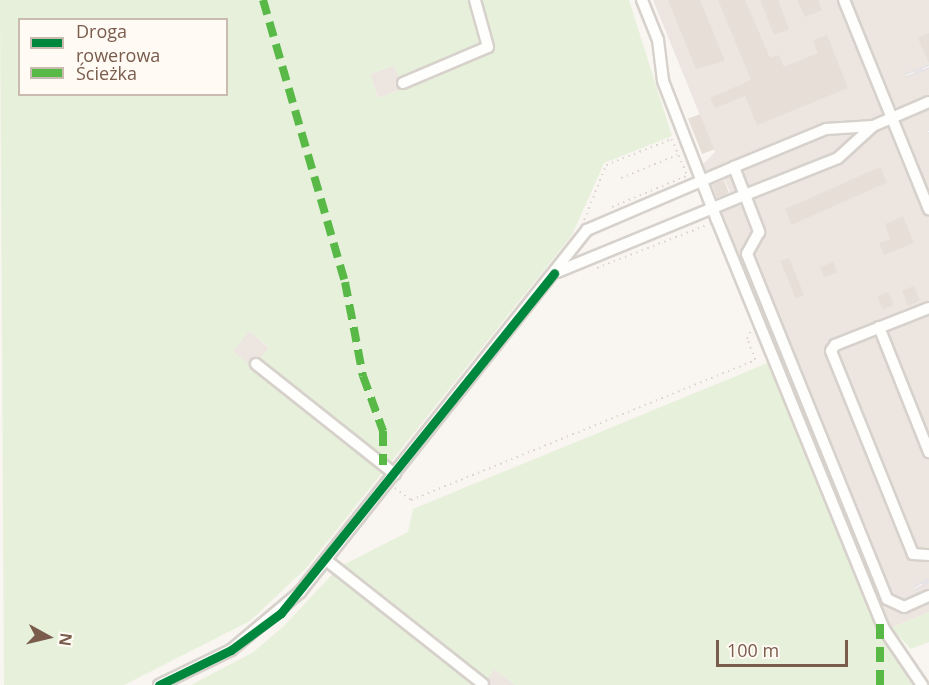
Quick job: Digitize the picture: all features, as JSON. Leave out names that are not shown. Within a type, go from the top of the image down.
[{"type":"street","points":[[403,83],[489,47],[475,0]]},
{"type":"street","points":[[642,0],[658,40],[663,81],[694,181],[884,629],[922,685]]},
{"type":"street","points":[[844,0],[929,209]]},
{"type":"street","points":[[554,273],[838,158],[873,126],[929,102]]},
{"type":"street","points":[[159,685],[258,632],[326,560],[554,273],[595,225],[694,181],[826,129],[873,126]]},
{"type":"street","points":[[734,166],[759,232],[747,254],[887,599],[904,607],[929,597]]},
{"type":"street","points":[[929,308],[879,327],[831,351],[913,554],[929,555]]},
{"type":"street","points":[[879,327],[929,452]]},
{"type":"street","points":[[256,364],[394,475]]},
{"type":"street","points":[[326,560],[483,684]]},
{"type":"path","points":[[582,225],[606,165],[672,139],[678,155],[694,181],[612,207]]},
{"type":"path","points":[[621,178],[678,155]]},
{"type":"path","points":[[708,210],[709,224],[715,234]]},
{"type":"path","points":[[593,257],[598,269],[709,224]]},
{"type":"path","points":[[394,475],[411,500],[755,360],[747,339],[752,326]]},
{"type":"shaded area","points":[[653,0],[929,0],[929,612],[891,628],[721,210],[731,195],[724,178],[713,182],[702,165],[715,152]]},
{"type":"shaded area","points":[[394,66],[405,88],[378,98],[370,74]]},
{"type":"shaded area","points":[[249,331],[269,348],[252,368],[232,351]]},
{"type":"shaded area","points":[[495,669],[515,685],[482,685]]},
{"type":"green space","points":[[0,0],[629,0],[672,136],[604,163],[572,235],[307,567],[250,621],[124,685],[4,685]],"holes":[[[394,66],[405,88],[378,98],[370,74]],[[249,331],[269,347],[253,367],[233,352]]]},
{"type":"green space","points":[[770,362],[886,645],[915,685],[515,685],[495,669],[482,685],[191,685],[252,653],[284,626],[339,567],[408,532],[413,509]]},
{"type":"green space","points":[[929,612],[929,642],[911,649],[891,628]]},
{"type":"building","points":[[668,0],[700,0],[725,61],[696,69]]},
{"type":"building","points":[[718,0],[745,0],[770,58],[779,55],[784,67],[818,53],[813,40],[827,35],[848,88],[757,125],[745,96],[715,108],[710,98],[751,80]]},
{"type":"building","points":[[760,0],[778,0],[789,29],[774,35]]},
{"type":"building","points":[[797,0],[818,0],[822,10],[805,17]]},
{"type":"building","points":[[929,33],[929,63],[918,38]]},
{"type":"building","points":[[700,114],[714,149],[702,154],[688,119]]},
{"type":"building","points":[[880,167],[887,183],[792,225],[785,209]]},
{"type":"building","points":[[724,180],[729,193],[717,198],[712,185]]},
{"type":"building","points":[[903,216],[914,243],[884,255],[879,243],[890,239],[885,224]]},
{"type":"building","points":[[789,258],[804,295],[796,298],[781,261]]},
{"type":"building","points":[[833,262],[837,272],[824,277],[820,267]]},
{"type":"building","points":[[914,286],[920,301],[908,306],[902,291]]},
{"type":"building","points":[[888,292],[894,305],[883,310],[877,297]]},
{"type":"railway","points":[[906,75],[929,66]]},
{"type":"railway","points":[[914,588],[929,580]]},
{"type":"marked path","points":[[263,0],[345,282],[363,376],[383,431],[383,465]]},
{"type":"marked path","points":[[880,618],[880,685]]},
{"type":"cycle path","points":[[159,685],[231,650],[281,613],[554,273]]}]
